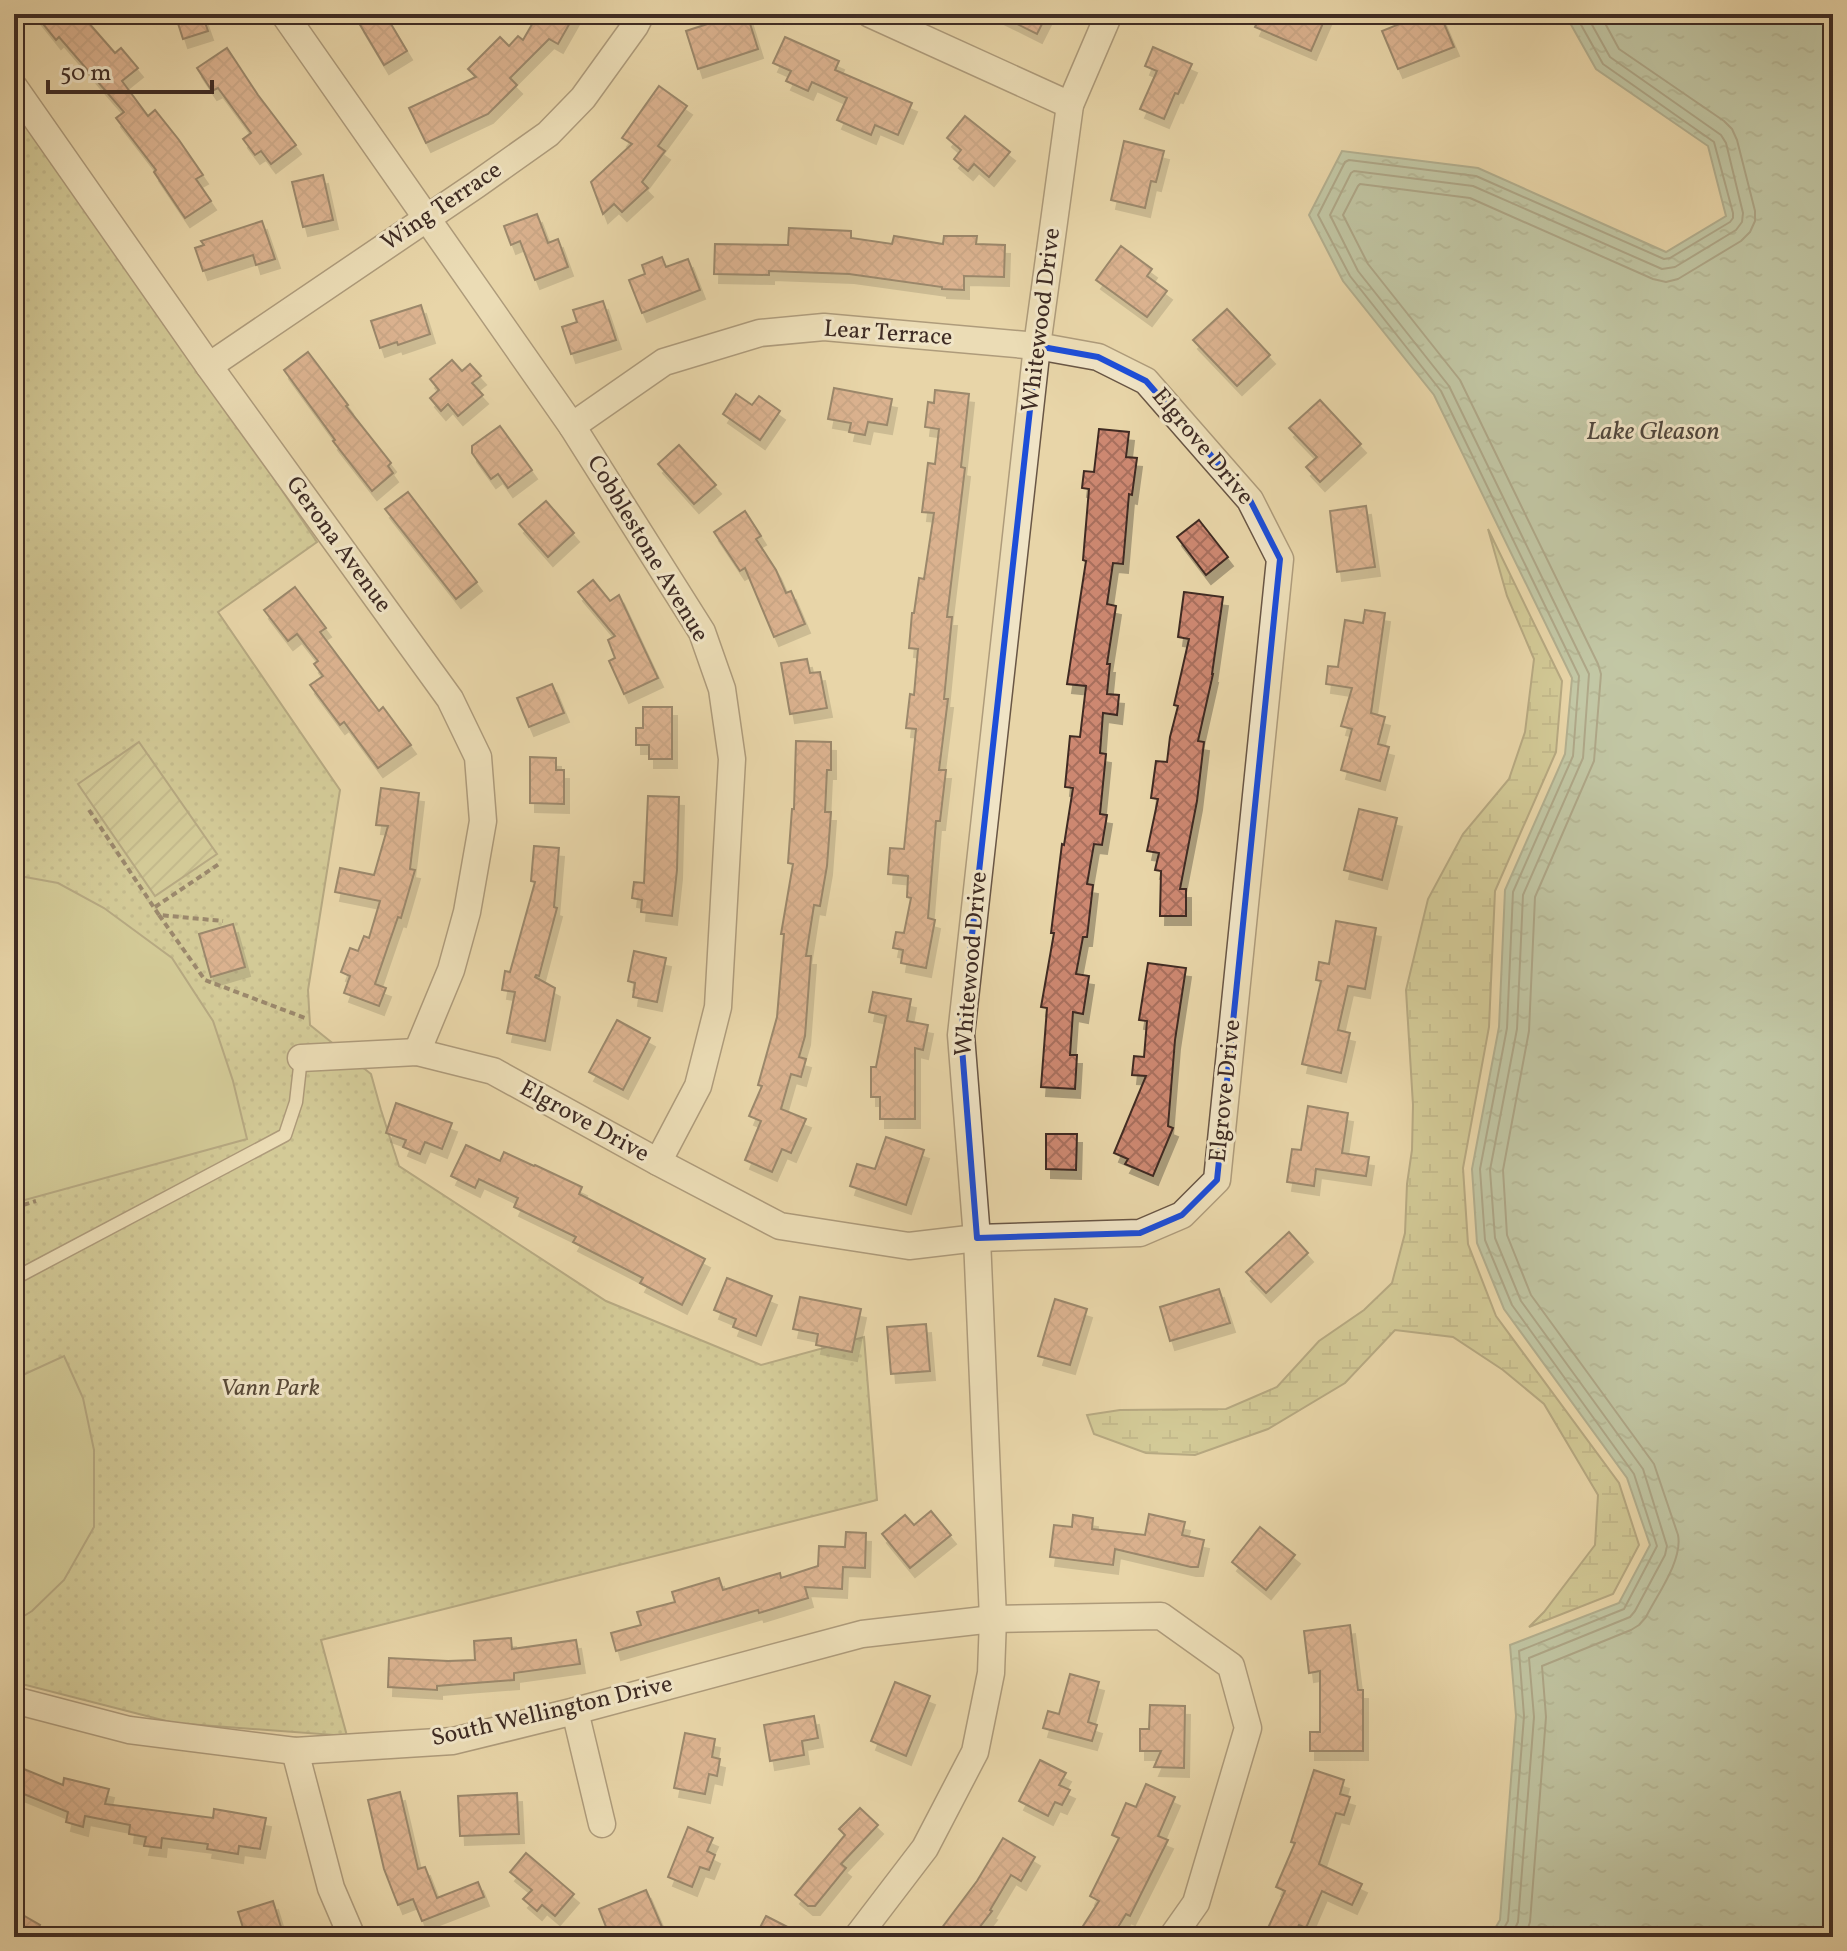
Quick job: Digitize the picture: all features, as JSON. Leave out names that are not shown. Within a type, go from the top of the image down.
[{"type":"street","name":"Cobblestone Avenue","points":[[284,14],[572,426],[702,632],[722,689],[732,759],[718,1007],[698,1086],[658,1162]]},
{"type":"street","name":"Wing Terrace","points":[[209,366],[548,134],[583,98],[641,14]]},
{"type":"street","points":[[870,14],[1070,105]]},
{"type":"street","name":"Whitewood Drive","points":[[857,1937],[925,1848],[975,1752],[991,1673],[993,1619],[977,1238],[961,1035],[1037,346],[1070,105],[1109,14]]},
{"type":"street","name":"Gerona Avenue","points":[[14,87],[209,366],[450,699],[478,757],[483,821],[467,912],[451,970],[417,1052]]},
{"type":"street","name":"Lear Terrace","points":[[572,426],[664,362],[760,333],[824,327],[1037,346]]},
{"type":"street","name":"Elgrove Drive","points":[[301,1058],[417,1052],[493,1071],[780,1226],[909,1246],[977,1238],[1140,1233],[1182,1215],[1217,1180],[1280,559],[1250,500],[1146,381],[1098,357],[1037,346]]},
{"type":"street","name":"South Wellington Drive","points":[[14,1700],[129,1730],[295,1751],[453,1741],[862,1634],[993,1619],[1161,1616],[1231,1666],[1248,1728],[1196,1903],[1172,1937]]},
{"type":"street","points":[[575,1711],[602,1824]]},
{"type":"street","points":[[295,1751],[331,1888],[352,1937]]},
{"type":"lane","points":[[14,1288],[19,1276],[285,1135],[296,1102],[301,1058]]},
{"type":"path","points":[[89,810],[205,980],[305,1018]]},
{"type":"path","points":[[155,907],[219,864]]},
{"type":"path","points":[[159,915],[223,921]]},
{"type":"path","points":[[14,1208],[36,1201]]},
{"type":"highlighted area","points":[[1037,346],[1098,357],[1146,381],[1250,500],[1280,559],[1217,1180],[1182,1215],[1140,1233],[977,1238],[961,1035]]},
{"type":"green space","name":"Vann Park","points":[[14,107],[164,316],[317,542],[218,612],[340,790],[308,990],[310,1025],[371,1074],[399,1166],[606,1301],[761,1365],[864,1337],[877,1500],[321,1640],[347,1736],[174,1723],[14,1682]]},
{"type":"green space","points":[[1488,529],[1562,681],[1556,752],[1495,891],[1489,1027],[1463,1168],[1468,1244],[1496,1316],[1619,1483],[1639,1545],[1613,1594],[1529,1627],[1595,1545],[1598,1495],[1544,1404],[1503,1370],[1453,1337],[1395,1330],[1345,1383],[1268,1429],[1195,1455],[1146,1453],[1094,1434],[1087,1415],[1120,1410],[1226,1409],[1277,1387],[1319,1341],[1364,1310],[1392,1283],[1405,1233],[1412,1150],[1413,1105],[1406,990],[1428,899],[1463,834],[1509,779],[1525,732],[1534,659],[1507,596]]},
{"type":"green space","points":[[139,742],[217,854],[155,896],[78,784]]},
{"type":"green space","points":[[14,875],[58,883],[104,908],[172,958],[213,1021],[233,1081],[247,1139],[14,1203]]},
{"type":"green space","points":[[64,1356],[83,1398],[94,1450],[94,1527],[64,1580],[32,1611],[14,1622],[14,1379]]},
{"type":"water","name":"Lake Gleason","points":[[1565,14],[1833,14],[1833,1937],[1490,1937],[1500,1920],[1516,1716],[1510,1645],[1619,1603],[1650,1545],[1627,1478],[1504,1309],[1477,1243],[1472,1169],[1499,1027],[1505,890],[1565,754],[1572,678],[1434,395],[1343,281],[1309,215],[1342,151],[1478,168],[1666,252],[1726,216],[1708,146],[1596,69]]},
{"type":"building","points":[[35,14],[81,14],[115,53],[121,48],[138,68],[122,81],[148,116],[155,110],[179,140],[203,175],[196,179],[211,201],[185,218],[154,172],[156,170],[116,118],[124,112]]},
{"type":"building","points":[[175,14],[202,14],[208,31],[183,39]]},
{"type":"building","points":[[375,14],[385,14],[407,51],[384,65],[359,23]]},
{"type":"building","points":[[538,14],[575,14],[558,44],[549,39],[510,78],[517,85],[488,114],[426,143],[409,108],[476,77],[468,69],[500,37],[509,46],[518,36],[523,40]]},
{"type":"building","points":[[738,14],[747,14],[758,49],[698,69],[686,31]]},
{"type":"building","points":[[997,14],[1047,14],[1037,34]]},
{"type":"building","points":[[1261,14],[1327,14],[1311,51],[1255,27]]},
{"type":"building","points":[[1424,14],[1440,14],[1454,47],[1398,69],[1382,31]]},
{"type":"building","points":[[785,37],[839,61],[835,70],[912,103],[898,135],[875,125],[871,135],[837,120],[847,98],[812,82],[808,91],[786,81],[791,71],[773,63]]},
{"type":"building","points":[[1153,47],[1192,64],[1164,119],[1140,109],[1157,71],[1145,66]]},
{"type":"building","points":[[227,48],[296,145],[271,164],[261,151],[255,155],[243,139],[251,133],[218,88],[212,91],[197,68]]},
{"type":"building","points":[[659,86],[687,106],[658,146],[665,151],[642,182],[648,188],[622,212],[614,204],[603,214],[591,182],[632,144],[622,138]]},
{"type":"building","points":[[965,116],[1010,152],[989,177],[974,164],[968,171],[954,159],[961,150],[947,138]]},
{"type":"building","points":[[1124,141],[1164,151],[1156,182],[1151,181],[1145,208],[1111,200]]},
{"type":"building","points":[[323,175],[333,220],[303,227],[292,182]]},
{"type":"building","points":[[537,214],[548,243],[558,239],[568,267],[535,280],[520,241],[511,245],[504,226]]},
{"type":"building","points":[[262,221],[275,259],[256,265],[253,255],[203,271],[195,248],[204,245],[201,241]]},
{"type":"building","points":[[789,228],[851,231],[851,238],[892,244],[894,236],[943,244],[944,236],[977,236],[976,244],[1005,245],[1004,277],[964,276],[964,290],[849,274],[769,271],[769,275],[714,274],[715,244],[788,245]]},
{"type":"building","points":[[1121,246],[1152,269],[1147,276],[1167,291],[1147,317],[1096,280]]},
{"type":"building","points":[[662,257],[666,267],[688,259],[700,290],[642,313],[629,280],[645,274],[642,265]]},
{"type":"building","points":[[603,301],[616,340],[571,354],[562,327],[577,322],[573,310]]},
{"type":"building","points":[[421,305],[430,334],[380,348],[371,321]]},
{"type":"building","points":[[1227,309],[1270,355],[1237,386],[1193,340]]},
{"type":"building","points":[[308,352],[391,463],[388,466],[393,473],[372,491],[284,370]]},
{"type":"building","points":[[452,360],[462,371],[470,364],[481,376],[472,383],[483,395],[458,416],[448,404],[441,411],[430,398],[439,390],[430,379]]},
{"type":"building","points":[[834,388],[892,399],[887,425],[868,422],[865,435],[849,432],[851,423],[828,419]]},
{"type":"building","points":[[935,390],[969,394],[961,467],[965,468],[947,617],[952,617],[944,699],[948,699],[939,770],[946,770],[940,821],[936,821],[928,918],[935,920],[926,968],[901,963],[903,950],[893,948],[896,932],[904,933],[911,898],[907,897],[908,876],[888,874],[890,848],[904,849],[916,729],[906,728],[910,694],[914,695],[918,649],[909,648],[912,613],[919,578],[924,579],[934,513],[922,512],[928,463],[935,464],[939,429],[925,427],[928,402],[934,403]]},
{"type":"building","points":[[736,394],[752,405],[759,396],[780,411],[760,440],[723,414]]},
{"type":"building","points":[[1320,400],[1361,444],[1320,482],[1306,467],[1317,457],[1289,428]]},
{"type":"building","points":[[500,426],[532,470],[508,488],[498,474],[491,479],[472,453],[472,446]]},
{"type":"building","points":[[1099,429],[1129,432],[1126,457],[1137,458],[1132,495],[1129,494],[1123,564],[1113,563],[1107,604],[1116,606],[1107,664],[1110,664],[1107,694],[1119,695],[1117,715],[1103,713],[1100,753],[1106,754],[1100,814],[1107,815],[1102,845],[1094,844],[1087,884],[1093,885],[1087,937],[1083,937],[1076,974],[1089,976],[1083,1014],[1073,1012],[1070,1055],[1077,1055],[1075,1089],[1041,1087],[1047,1008],[1041,1007],[1054,933],[1051,933],[1062,844],[1073,788],[1065,787],[1070,736],[1080,737],[1086,686],[1067,684],[1086,561],[1083,560],[1089,489],[1082,488],[1084,471],[1094,472]]},
{"type":"building","points":[[679,445],[716,485],[694,504],[658,464]]},
{"type":"building","points":[[408,492],[477,582],[456,599],[385,509]]},
{"type":"building","points":[[546,501],[574,533],[548,557],[519,524]]},
{"type":"building","points":[[1366,506],[1375,567],[1337,572],[1330,511]]},
{"type":"building","points":[[745,511],[761,536],[756,539],[776,570],[786,593],[791,591],[805,624],[774,637],[745,568],[740,571],[714,532]]},
{"type":"building","points":[[1199,520],[1228,557],[1206,575],[1177,537]]},
{"type":"building","points":[[593,580],[610,601],[619,595],[658,678],[624,694],[609,661],[615,658],[608,640],[615,636],[578,592]]},
{"type":"building","points":[[295,587],[326,628],[320,632],[379,711],[383,707],[411,745],[378,768],[344,722],[340,725],[310,685],[323,676],[314,664],[318,661],[297,634],[288,641],[264,610]]},
{"type":"building","points":[[1184,592],[1223,597],[1213,674],[1198,741],[1204,742],[1197,801],[1180,889],[1186,889],[1186,916],[1160,916],[1161,871],[1155,870],[1159,853],[1147,851],[1158,799],[1151,798],[1156,761],[1167,762],[1178,706],[1174,705],[1189,639],[1178,637]]},
{"type":"building","points":[[1365,610],[1385,613],[1371,713],[1385,717],[1378,744],[1389,747],[1380,781],[1341,770],[1352,729],[1341,726],[1352,688],[1326,684],[1328,666],[1338,667],[1345,620],[1363,623]]},
{"type":"building","points":[[807,659],[810,673],[820,672],[827,708],[790,714],[781,663]]},
{"type":"building","points":[[552,684],[564,713],[529,727],[517,698]]},
{"type":"building","points":[[643,707],[672,707],[672,759],[649,759],[649,745],[636,745],[636,728],[643,728]]},
{"type":"building","points":[[796,741],[831,742],[825,812],[831,812],[827,866],[820,906],[814,905],[806,956],[811,956],[805,1036],[799,1057],[806,1059],[801,1077],[791,1074],[781,1109],[806,1119],[791,1153],[782,1149],[772,1172],[745,1160],[761,1121],[749,1116],[762,1086],[758,1085],[777,1017],[784,934],[781,934],[793,864],[788,863],[794,809]]},
{"type":"building","points":[[530,757],[556,758],[556,770],[564,770],[564,804],[530,803]]},
{"type":"building","points":[[381,788],[419,793],[410,869],[415,870],[401,918],[398,917],[375,984],[386,988],[379,1006],[344,993],[350,976],[341,972],[350,948],[358,951],[364,936],[369,938],[380,901],[335,892],[340,868],[374,875],[388,826],[376,825]]},
{"type":"building","points":[[648,796],[679,797],[672,916],[641,912],[642,900],[632,898],[634,882],[644,883]]},
{"type":"building","points":[[1359,809],[1397,818],[1382,880],[1344,870]]},
{"type":"building","points":[[534,846],[559,848],[554,907],[557,908],[539,976],[535,977],[555,988],[545,1041],[507,1033],[515,992],[502,990],[505,971],[510,972],[535,882],[531,881]]},
{"type":"building","points":[[1336,921],[1376,928],[1365,989],[1348,986],[1338,1030],[1350,1033],[1341,1073],[1302,1064],[1321,981],[1316,980],[1319,962],[1329,964]]},
{"type":"building","points":[[233,924],[245,967],[211,977],[199,934]]},
{"type":"building","points":[[634,951],[666,958],[657,1002],[633,997],[635,983],[628,981]]},
{"type":"building","points":[[1148,963],[1186,968],[1175,1040],[1168,1126],[1173,1128],[1153,1176],[1125,1164],[1128,1159],[1114,1153],[1146,1076],[1132,1075],[1134,1056],[1144,1057],[1147,1021],[1139,1020]]},
{"type":"building","points":[[873,992],[911,999],[907,1021],[928,1025],[923,1050],[915,1048],[915,1119],[880,1119],[880,1097],[871,1097],[871,1067],[876,1067],[886,1016],[869,1012]]},
{"type":"building","points":[[617,1020],[650,1038],[623,1090],[589,1072]]},
{"type":"building","points":[[396,1103],[452,1123],[442,1149],[425,1142],[420,1154],[403,1147],[406,1140],[386,1133]]},
{"type":"building","points":[[1308,1106],[1348,1113],[1342,1153],[1369,1157],[1366,1176],[1316,1169],[1314,1186],[1287,1182],[1292,1149],[1301,1150]]},
{"type":"building","points":[[1046,1134],[1077,1134],[1076,1170],[1046,1169]]},
{"type":"building","points":[[886,1137],[924,1150],[906,1205],[850,1186],[857,1164],[875,1169]]},
{"type":"building","points":[[466,1145],[500,1161],[504,1152],[582,1187],[579,1194],[705,1259],[682,1305],[640,1283],[643,1278],[573,1242],[576,1237],[514,1207],[518,1198],[479,1179],[475,1188],[451,1176]]},
{"type":"building","points":[[1289,1232],[1308,1253],[1266,1293],[1246,1272]]},
{"type":"building","points":[[727,1278],[772,1296],[756,1336],[733,1327],[736,1319],[714,1310]]},
{"type":"building","points":[[1219,1289],[1230,1323],[1170,1341],[1160,1307]]},
{"type":"building","points":[[800,1297],[861,1309],[852,1352],[816,1345],[818,1334],[793,1329]]},
{"type":"building","points":[[1055,1299],[1087,1309],[1070,1365],[1038,1356]]},
{"type":"building","points":[[926,1324],[930,1371],[891,1374],[887,1327]]},
{"type":"building","points":[[931,1511],[951,1535],[910,1568],[882,1534],[905,1515],[914,1525]]},
{"type":"building","points":[[1149,1514],[1185,1522],[1182,1535],[1204,1540],[1198,1567],[1115,1549],[1113,1565],[1050,1557],[1054,1525],[1072,1527],[1073,1515],[1093,1518],[1092,1529],[1145,1535]]},
{"type":"building","points":[[1260,1527],[1295,1555],[1266,1590],[1232,1562]]},
{"type":"building","points":[[846,1532],[866,1533],[865,1568],[843,1567],[842,1589],[805,1587],[808,1598],[616,1651],[611,1633],[641,1625],[637,1612],[675,1602],[672,1592],[719,1578],[723,1590],[780,1573],[781,1578],[818,1566],[819,1546],[845,1547]]},
{"type":"building","points":[[1350,1625],[1358,1690],[1363,1690],[1363,1751],[1310,1751],[1310,1732],[1320,1732],[1320,1671],[1309,1673],[1304,1631]]},
{"type":"building","points":[[511,1638],[512,1649],[576,1640],[580,1664],[514,1673],[514,1680],[437,1686],[437,1690],[388,1687],[389,1658],[475,1660],[474,1641]]},
{"type":"building","points":[[1070,1674],[1099,1682],[1088,1722],[1097,1725],[1092,1741],[1043,1728],[1048,1711],[1059,1714]]},
{"type":"building","points":[[895,1682],[930,1696],[906,1756],[871,1741]]},
{"type":"building","points":[[1150,1705],[1185,1706],[1184,1768],[1154,1767],[1161,1751],[1140,1751],[1140,1729],[1149,1729]]},
{"type":"building","points":[[814,1716],[818,1738],[802,1741],[804,1755],[770,1761],[764,1725]]},
{"type":"building","points":[[685,1733],[715,1739],[712,1757],[720,1759],[717,1776],[709,1774],[705,1794],[674,1788]]},
{"type":"building","points":[[1040,1760],[1066,1773],[1059,1785],[1070,1790],[1062,1805],[1055,1802],[1048,1816],[1019,1801]]},
{"type":"building","points":[[14,1765],[63,1785],[64,1778],[109,1789],[105,1804],[213,1818],[214,1809],[266,1818],[260,1849],[239,1846],[238,1854],[207,1849],[208,1844],[162,1838],[161,1848],[144,1846],[146,1837],[129,1834],[130,1825],[85,1816],[83,1827],[66,1822],[68,1812],[14,1790]]},
{"type":"building","points":[[1314,1770],[1344,1780],[1340,1794],[1350,1797],[1344,1815],[1336,1813],[1319,1864],[1362,1884],[1352,1905],[1322,1891],[1306,1928],[1299,1925],[1293,1937],[1288,1937],[1268,1928],[1285,1891],[1276,1887],[1295,1843],[1291,1842]]},
{"type":"building","points":[[1146,1784],[1175,1797],[1158,1836],[1168,1840],[1130,1916],[1126,1914],[1112,1937],[1076,1937],[1099,1901],[1090,1896],[1119,1838],[1112,1835],[1126,1803],[1136,1807]]},
{"type":"building","points":[[400,1792],[418,1869],[425,1867],[437,1898],[478,1882],[484,1897],[422,1921],[413,1899],[398,1905],[384,1869],[368,1800]]},
{"type":"building","points":[[517,1793],[519,1834],[460,1836],[458,1796]]},
{"type":"building","points":[[860,1808],[878,1825],[841,1864],[846,1868],[815,1906],[808,1906],[795,1895],[845,1835],[839,1829]]},
{"type":"building","points":[[688,1827],[713,1838],[707,1851],[715,1855],[709,1870],[700,1867],[692,1887],[668,1877]]},
{"type":"building","points":[[1003,1838],[1035,1857],[1021,1881],[1011,1875],[992,1911],[972,1937],[935,1937],[977,1881]]},
{"type":"building","points":[[526,1853],[574,1894],[555,1916],[542,1905],[537,1911],[523,1899],[532,1890],[510,1872]]},
{"type":"building","points":[[646,1890],[662,1927],[637,1937],[610,1937],[599,1909]]},
{"type":"building","points":[[273,1901],[284,1937],[246,1937],[238,1912]]},
{"type":"building","points":[[14,1910],[40,1925],[34,1937],[14,1937]]},
{"type":"building","points":[[766,1916],[807,1937],[755,1937]]}]
